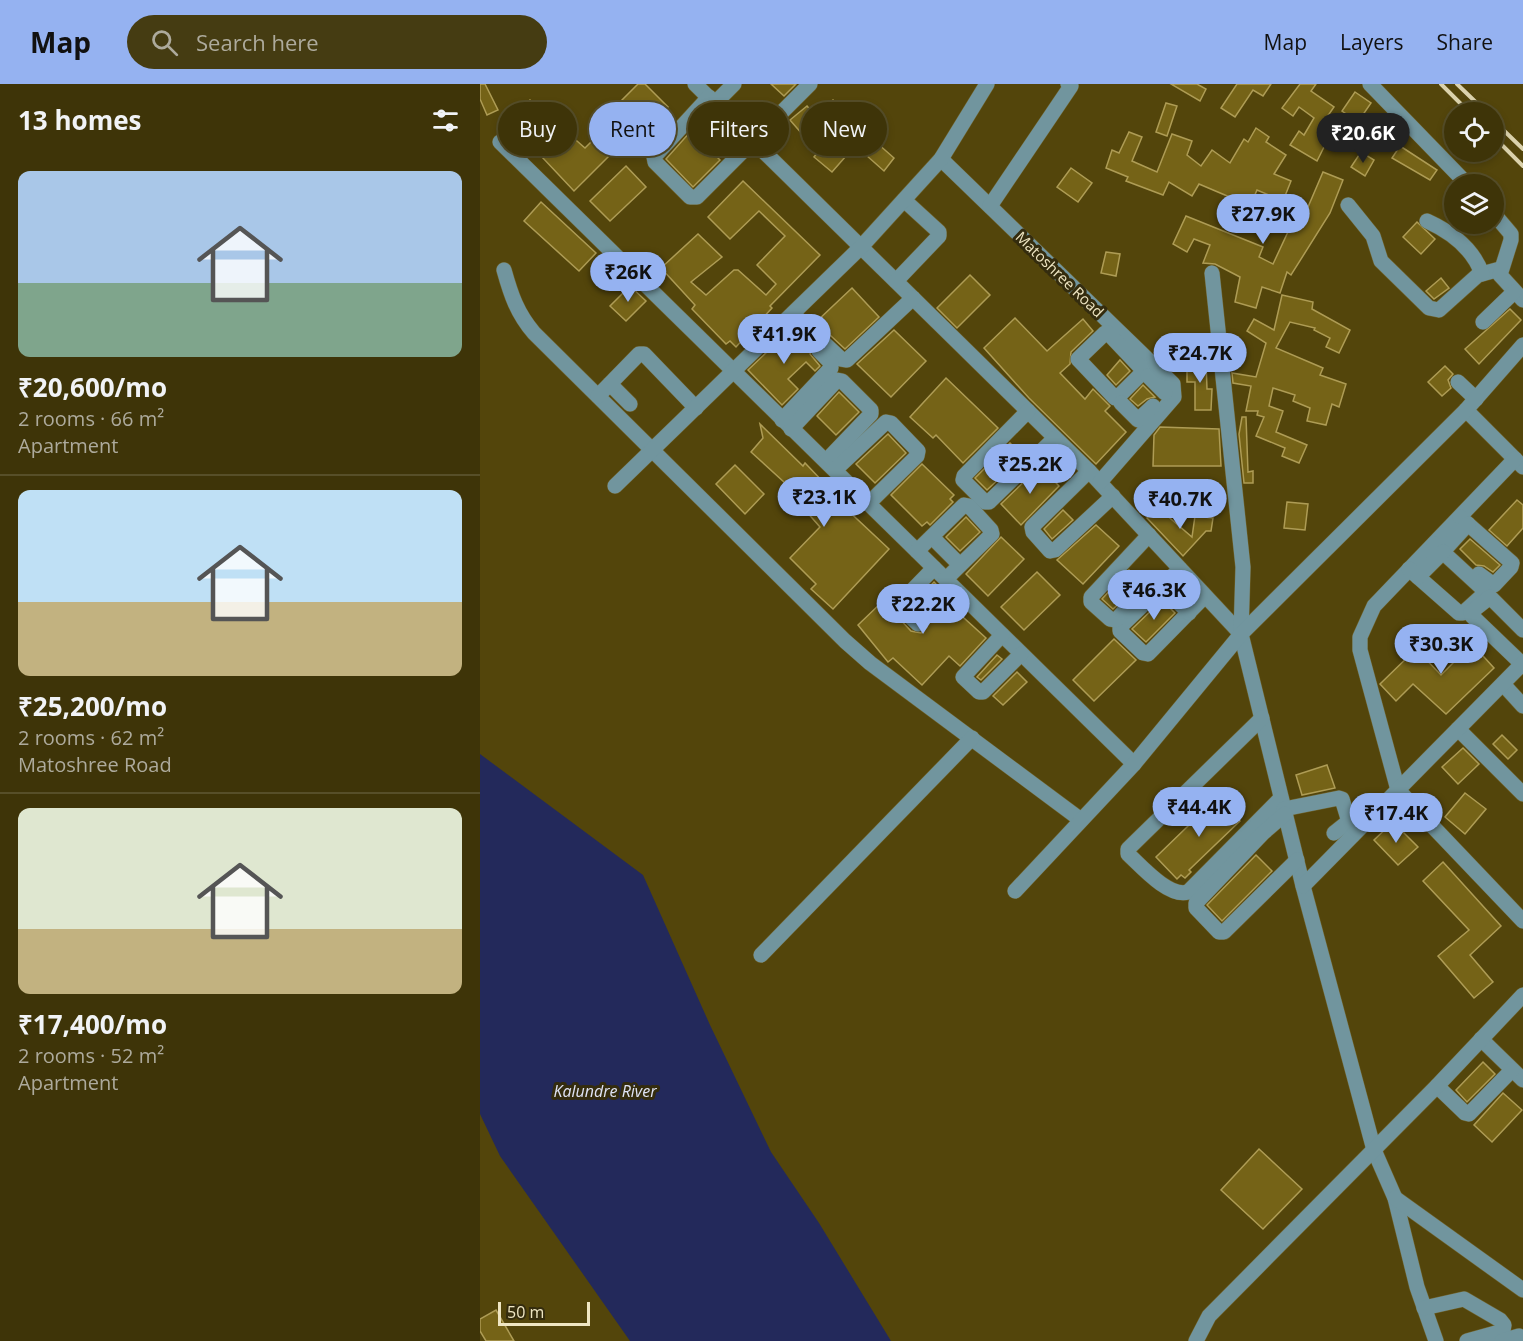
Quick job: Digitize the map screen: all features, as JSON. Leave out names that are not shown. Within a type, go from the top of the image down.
[{"type":"street","points":[[695,84],[712,100],[734,84]]},
{"type":"street","points":[[789,105],[810,84]]},
{"type":"street","points":[[615,486],[861,247],[941,159],[987,84]]},
{"type":"street","points":[[1370,84],[1457,174]]},
{"type":"street","points":[[990,206],[1071,85]]},
{"type":"street","points":[[688,124],[654,157],[655,162],[690,197],[697,197],[737,156]]},
{"type":"street","points":[[514,156],[1134,764]]},
{"type":"street","points":[[769,156],[1100,482],[1240,634]]},
{"type":"street","name":"Matoshree Road","points":[[941,159],[1169,389]]},
{"type":"street","points":[[896,281],[939,236],[939,232],[904,200]]},
{"type":"street","points":[[1348,205],[1373,236],[1386,258],[1429,308],[1439,310],[1482,274],[1500,269]]},
{"type":"street","points":[[1428,221],[1447,231],[1471,252],[1482,274]]},
{"type":"street","points":[[1483,322],[1519,296],[1503,281],[1500,269],[1510,246],[1511,234],[1504,226]]},
{"type":"street","points":[[504,270],[520,316],[653,450],[669,471],[845,641],[870,663],[1081,820]]},
{"type":"street","points":[[1212,273],[1243,567],[1240,634],[1303,886],[1374,1150],[1395,1198],[1424,1308],[1436,1341]]},
{"type":"street","points":[[791,316],[809,322],[841,359],[847,360],[912,298]]},
{"type":"street","points":[[787,424],[831,369],[831,363],[791,316]]},
{"type":"street","points":[[1015,891],[1134,764],[1240,634],[1471,404],[1523,345]]},
{"type":"street","points":[[598,396],[639,354],[644,354],[696,408]]},
{"type":"street","points":[[787,424],[837,381],[842,381],[871,410],[871,414],[830,466]]},
{"type":"street","points":[[1458,382],[1471,404],[1519,463],[1414,573],[1374,606],[1360,637],[1360,650],[1398,790],[1523,921]]},
{"type":"street","points":[[610,384],[630,404]]},
{"type":"street","points":[[1100,482],[1174,397],[1169,389],[1141,420],[1120,403]]},
{"type":"street","points":[[1028,411],[964,476],[963,480],[985,502],[989,502],[1055,438]]},
{"type":"street","points":[[830,466],[886,422],[891,423],[918,451],[917,456],[869,503]]},
{"type":"street","points":[[630,472],[639,477],[651,465],[669,471]]},
{"type":"street","points":[[1089,471],[1032,527],[1033,532],[1050,550],[1054,550],[1113,496]]},
{"type":"street","points":[[917,551],[964,505],[969,506],[992,534],[946,579]]},
{"type":"street","points":[[1440,545],[1494,585],[1512,563],[1464,520]]},
{"type":"street","points":[[1149,535],[1090,597],[1091,602],[1110,619],[1116,620],[1177,565]]},
{"type":"street","points":[[932,537],[960,565]]},
{"type":"street","points":[[1414,573],[1460,613],[1463,613],[1484,594],[1484,590],[1440,545]]},
{"type":"street","points":[[1177,565],[1162,586],[1120,627],[1119,631],[1143,653],[1148,654],[1205,596]]},
{"type":"street","points":[[918,624],[900,607],[900,603],[934,568]]},
{"type":"street","points":[[1162,586],[1189,612]]},
{"type":"street","points":[[1303,886],[1351,828],[1398,790],[1523,664],[1472,616],[1471,612],[1490,597],[1523,630]]},
{"type":"street","points":[[1002,635],[963,676],[979,692],[983,692],[1022,654]]},
{"type":"street","points":[[990,646],[1010,665]]},
{"type":"street","points":[[1503,684],[1523,706]]},
{"type":"street","points":[[1262,718],[1141,847],[1128,849],[1128,854],[1171,890],[1182,893],[1188,892],[1283,807],[1339,798],[1342,799],[1351,828]]},
{"type":"street","points":[[1458,729],[1523,794]]},
{"type":"street","points":[[760,955],[972,738]]},
{"type":"street","points":[[1283,807],[1196,903],[1197,908],[1220,932],[1224,932],[1297,860]]},
{"type":"street","points":[[1334,832],[1351,828]]},
{"type":"street","points":[[1196,1341],[1209,1316],[1437,1086],[1523,995]]},
{"type":"street","points":[[1437,1086],[1465,1113],[1469,1114],[1517,1075],[1480,1039]]},
{"type":"street","points":[[1395,1198],[1523,1290]]},
{"type":"street","points":[[1424,1308],[1464,1299],[1500,1320],[1504,1325],[1503,1331],[1467,1341]]},
{"type":"street","points":[[1502,1341],[1519,1336],[1523,1340]]},
{"type":"water","name":"Kalundre River","points":[[480,754],[643,875],[710,1025],[771,1152],[819,1223],[891,1341],[630,1341],[500,1156],[480,1114]]},
{"type":"building","points":[[480,84],[485,84],[498,110],[487,115],[480,99]]},
{"type":"building","points":[[638,84],[645,84],[663,102],[620,102]]},
{"type":"building","points":[[771,84],[796,84],[784,96]]},
{"type":"building","points":[[1171,84],[1197,84],[1206,89],[1200,101]]},
{"type":"building","points":[[1237,84],[1271,84],[1263,96],[1253,90],[1235,117],[1221,108]]},
{"type":"building","points":[[1300,84],[1316,84],[1311,91],[1334,107],[1320,127],[1331,133],[1317,161],[1290,145],[1299,131],[1304,135],[1314,118],[1299,107],[1293,116],[1282,108]]},
{"type":"building","points":[[1355,92],[1371,103],[1358,122],[1342,111]]},
{"type":"building","points":[[1166,103],[1177,106],[1167,136],[1156,132]]},
{"type":"building","points":[[801,111],[801,133],[790,120]]},
{"type":"building","points":[[1256,128],[1269,137],[1266,142],[1286,155],[1274,174],[1291,181],[1283,201],[1257,190],[1246,216],[1235,211],[1239,201],[1199,184],[1192,196],[1169,182],[1163,195],[1126,181],[1128,177],[1106,168],[1112,150],[1119,153],[1129,132],[1142,137],[1132,161],[1157,172],[1172,134],[1192,141],[1187,155],[1201,166],[1212,150],[1230,163],[1244,139],[1248,142]]},
{"type":"building","points":[[688,134],[688,156],[716,156],[720,160],[693,187],[666,159],[669,156],[676,156],[676,148]]},
{"type":"building","points":[[577,141],[585,148],[589,144],[589,156],[609,156],[574,191],[541,156],[577,156]]},
{"type":"building","points":[[1400,146],[1437,170],[1430,180],[1392,158]]},
{"type":"building","points":[[887,152],[894,158],[884,171],[867,156],[887,156]]},
{"type":"building","points":[[1361,152],[1374,160],[1365,176],[1351,167]]},
{"type":"building","points":[[815,156],[846,156],[832,172]]},
{"type":"building","points":[[626,166],[646,187],[610,221],[590,201]]},
{"type":"building","points":[[1071,168],[1092,183],[1078,202],[1057,187]]},
{"type":"building","points":[[1323,172],[1343,180],[1330,213],[1291,275],[1287,272],[1280,293],[1262,287],[1256,308],[1235,302],[1240,277],[1215,264],[1203,263],[1210,245],[1194,239],[1187,252],[1173,244],[1186,216],[1263,247],[1259,257],[1273,264],[1301,204],[1308,207]]},
{"type":"building","points":[[743,181],[820,255],[770,306],[772,308],[736,347],[730,341],[726,344],[692,309],[695,305],[661,268],[698,234],[722,257],[691,282],[706,295],[734,270],[738,270],[766,295],[776,284],[757,265],[785,236],[759,211],[730,239],[708,217]]},
{"type":"building","points":[[541,202],[596,253],[579,271],[524,221]]},
{"type":"building","points":[[1417,222],[1435,239],[1421,254],[1403,237]]},
{"type":"building","points":[[1106,252],[1120,254],[1116,276],[1101,273]]},
{"type":"building","points":[[970,275],[990,295],[957,328],[937,308]]},
{"type":"building","points":[[1441,278],[1449,288],[1434,299],[1426,291]]},
{"type":"building","points":[[630,286],[646,301],[626,321],[610,306]]},
{"type":"building","points":[[852,288],[879,317],[845,349],[816,322]]},
{"type":"building","points":[[1282,295],[1313,302],[1312,309],[1350,330],[1339,353],[1326,347],[1330,338],[1314,330],[1315,328],[1290,322],[1276,348],[1323,368],[1320,375],[1346,384],[1339,407],[1332,404],[1326,425],[1307,421],[1310,408],[1293,401],[1295,395],[1273,388],[1269,406],[1283,411],[1276,432],[1307,445],[1299,463],[1282,456],[1285,448],[1256,436],[1264,417],[1257,415],[1258,411],[1246,411],[1251,386],[1233,383],[1232,373],[1256,377],[1266,343],[1247,331],[1254,319],[1274,330]]},
{"type":"building","points":[[1510,309],[1521,320],[1479,364],[1465,349]]},
{"type":"building","points":[[1015,318],[1047,351],[1083,319],[1093,331],[1071,352],[1070,364],[1060,373],[1085,399],[1093,389],[1110,406],[1105,411],[1126,432],[1096,464],[1029,398],[984,348]]},
{"type":"building","points":[[793,327],[812,345],[810,354],[820,366],[815,371],[806,362],[788,379],[798,389],[782,405],[748,370]]},
{"type":"building","points":[[894,330],[926,361],[891,397],[857,364]]},
{"type":"building","points":[[1120,360],[1130,371],[1116,385],[1107,375]]},
{"type":"building","points":[[1187,361],[1206,361],[1207,389],[1212,389],[1211,410],[1195,410],[1195,382],[1187,382]]},
{"type":"building","points":[[1445,366],[1453,374],[1448,380],[1451,388],[1442,396],[1428,382]]},
{"type":"building","points":[[946,378],[998,428],[963,463],[936,435],[933,438],[910,417]]},
{"type":"building","points":[[1143,385],[1155,397],[1147,399],[1138,406],[1130,399]]},
{"type":"building","points":[[839,392],[859,412],[836,435],[817,416]]},
{"type":"building","points":[[1242,417],[1246,417],[1248,472],[1253,471],[1253,483],[1244,483],[1239,434]]},
{"type":"building","points":[[760,424],[803,466],[805,463],[829,488],[826,490],[889,549],[833,609],[811,589],[816,584],[790,558],[820,527],[783,485],[785,483],[751,452],[763,438]]},
{"type":"building","points":[[1160,427],[1219,429],[1221,466],[1153,466],[1154,435]]},
{"type":"building","points":[[888,434],[906,453],[875,483],[856,464]]},
{"type":"building","points":[[1010,443],[1023,456],[987,490],[975,478]]},
{"type":"building","points":[[922,464],[954,495],[950,499],[953,502],[930,525],[927,522],[922,526],[891,495]]},
{"type":"building","points":[[735,465],[764,494],[745,514],[716,484]]},
{"type":"building","points":[[1040,466],[1059,486],[1021,525],[1001,504]]},
{"type":"building","points":[[1517,500],[1523,505],[1523,528],[1507,546],[1489,530]]},
{"type":"building","points":[[1287,502],[1308,504],[1305,530],[1284,528]]},
{"type":"building","points":[[1157,507],[1192,537],[1195,516],[1213,518],[1211,531],[1206,531],[1183,556],[1147,518]]},
{"type":"building","points":[[1063,510],[1073,520],[1052,539],[1044,529]]},
{"type":"building","points":[[966,517],[980,532],[960,551],[946,537]]},
{"type":"building","points":[[1096,525],[1119,546],[1083,584],[1057,560]]},
{"type":"building","points":[[1001,537],[1024,559],[988,596],[966,574]]},
{"type":"building","points":[[1470,539],[1500,565],[1493,572],[1484,566],[1476,565],[1460,549]]},
{"type":"building","points":[[1129,570],[1148,586],[1133,601],[1124,599],[1113,609],[1102,599]]},
{"type":"building","points":[[1037,572],[1060,595],[1024,630],[1001,607]]},
{"type":"building","points":[[934,582],[946,595],[942,598],[986,638],[960,666],[949,656],[922,685],[893,658],[888,662],[858,625],[883,601],[911,631],[921,633],[927,627],[927,621],[912,605]]},
{"type":"building","points":[[1162,600],[1175,613],[1146,642],[1132,629]]},
{"type":"building","points":[[1463,634],[1494,668],[1446,714],[1413,684],[1396,701],[1380,684],[1416,649],[1441,675],[1454,662],[1444,651]]},
{"type":"building","points":[[1114,639],[1136,660],[1094,701],[1073,680]]},
{"type":"building","points":[[997,655],[1002,659],[981,680],[977,677]]},
{"type":"building","points":[[1017,672],[1027,682],[1003,705],[993,696]]},
{"type":"building","points":[[1502,735],[1517,750],[1508,759],[1493,744]]},
{"type":"building","points":[[1463,748],[1479,764],[1458,784],[1442,767]]},
{"type":"building","points":[[1327,765],[1335,788],[1302,795],[1296,775]]},
{"type":"building","points":[[1465,793],[1486,809],[1465,834],[1445,817]]},
{"type":"building","points":[[1224,797],[1242,816],[1238,819],[1240,821],[1189,870],[1191,872],[1185,878],[1181,875],[1177,879],[1156,857],[1217,798],[1220,801]]},
{"type":"building","points":[[1393,822],[1418,847],[1398,865],[1374,840]]},
{"type":"building","points":[[1256,855],[1272,871],[1222,921],[1207,905]]},
{"type":"building","points":[[1443,862],[1501,926],[1470,955],[1493,982],[1474,998],[1438,956],[1469,930],[1423,881]]},
{"type":"building","points":[[1483,1062],[1495,1074],[1467,1102],[1456,1090]]},
{"type":"building","points":[[1503,1093],[1522,1110],[1492,1142],[1474,1125]]},
{"type":"building","points":[[1259,1149],[1302,1189],[1263,1229],[1221,1190]]},
{"type":"building","points":[[496,1310],[514,1341],[486,1341],[480,1331],[480,1319]]},
{"type":"railway","points":[[1441,84],[1459,102]]},
{"type":"railway","points":[[1457,84],[1476,102]]},
{"type":"railway","points":[[1504,131],[1523,149]]},
{"type":"railway","points":[[1504,147],[1523,166]]}]
